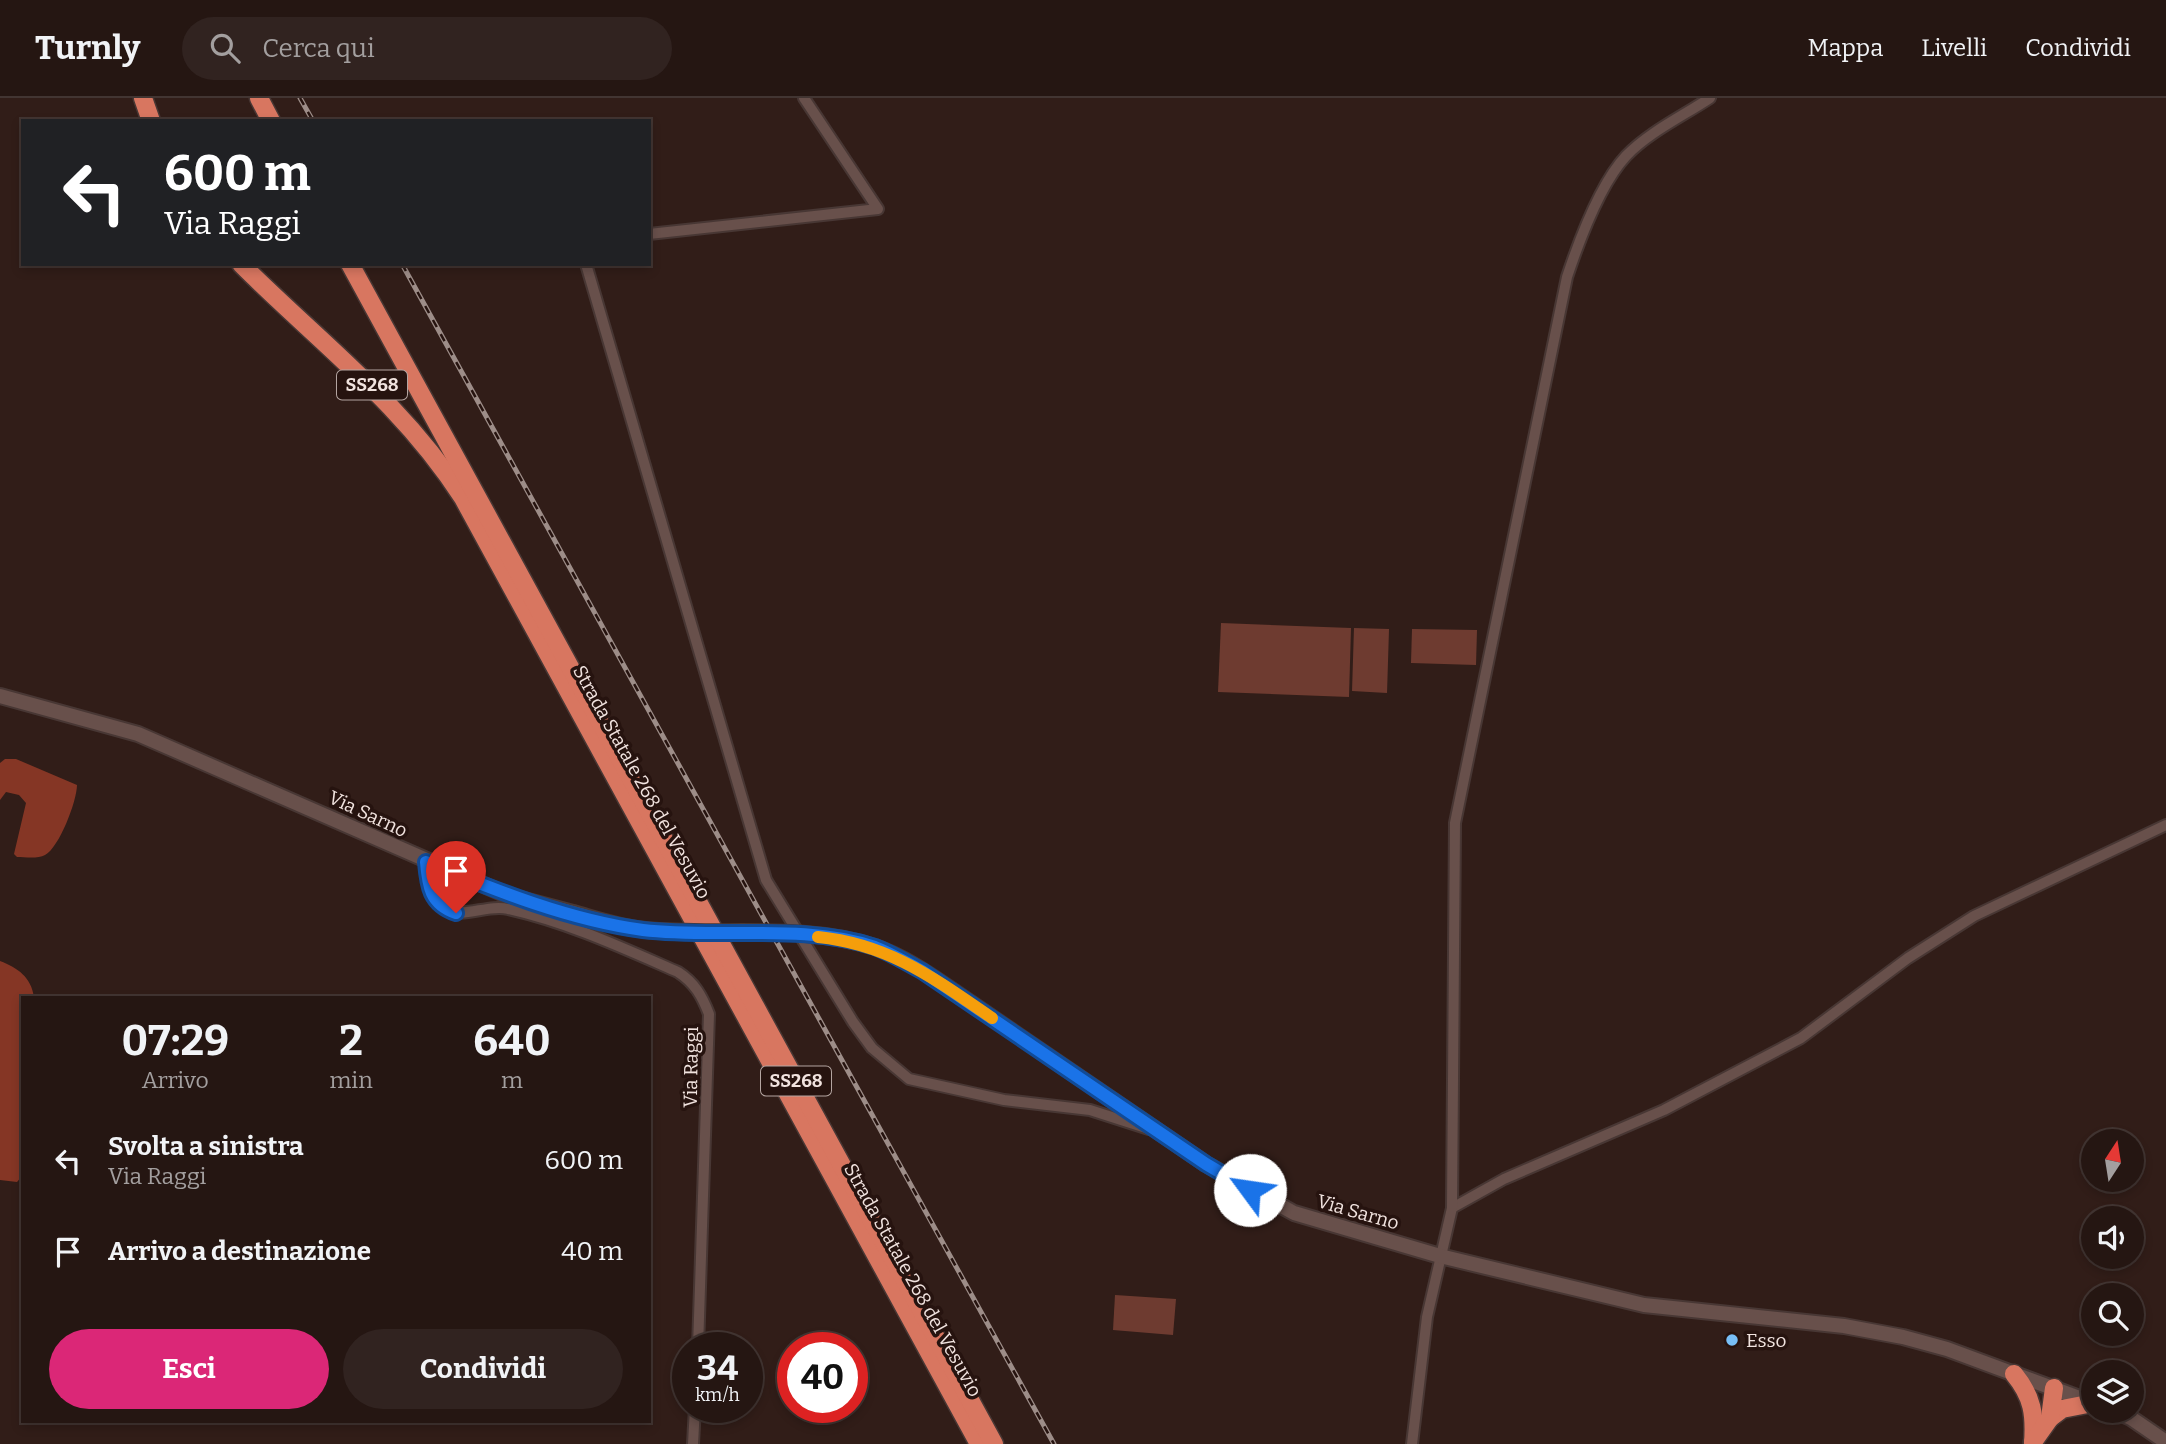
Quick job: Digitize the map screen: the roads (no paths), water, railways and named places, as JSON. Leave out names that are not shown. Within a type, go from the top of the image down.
[{"type":"highway","points":[[143,98],[150,119]]},
{"type":"highway","points":[[259,98],[270,119]]},
{"type":"highway","name":"Strada Statale 268 del Vesuvio","points":[[243,266],[387,400],[430,449],[464,498],[979,1444]]},
{"type":"highway","name":"Strada Statale 268 del Vesuvio","points":[[351,266],[994,1444]]},
{"type":"highway","points":[[2014,1374],[2042,1418]]},
{"type":"highway","points":[[2033,1444],[2042,1418],[2040,1402],[2054,1388]]},
{"type":"highway","points":[[2042,1418],[2062,1409],[2081,1405]]},
{"type":"street","points":[[651,234],[878,209],[804,98]]},
{"type":"street","points":[[1412,1444],[1427,1317],[1452,1208],[1455,823],[1567,277],[1588,225],[1625,157],[1643,141],[1710,98]]},
{"type":"street","points":[[587,266],[766,880],[853,1022],[872,1048],[909,1079],[1004,1100],[1090,1110],[1165,1134]]},
{"type":"street","name":"Via Sarno","points":[[0,696],[138,734],[509,896],[618,926],[648,930],[788,934],[876,947],[922,971],[1206,1164],[1294,1213],[1440,1255],[1643,1305],[1844,1326],[1903,1337],[2081,1398]]},
{"type":"street","points":[[1452,1208],[1504,1179],[1664,1110],[1801,1038],[1908,958],[1974,916],[2166,825]]},
{"type":"street","name":"Via Raggi","points":[[426,862],[428,884],[435,901],[445,909],[456,913],[484,907],[504,908],[589,933],[678,972],[690,980],[701,994],[709,1014],[699,1332]]},
{"type":"street","points":[[693,1444],[694,1423]]},
{"type":"street","points":[[2138,1423],[2166,1442]]},
{"type":"railway","points":[[300,98],[312,119]]},
{"type":"railway","points":[[403,266],[1054,1444]]},
{"type":"place","name":"Esso","points":[[1732,1340]]}]
